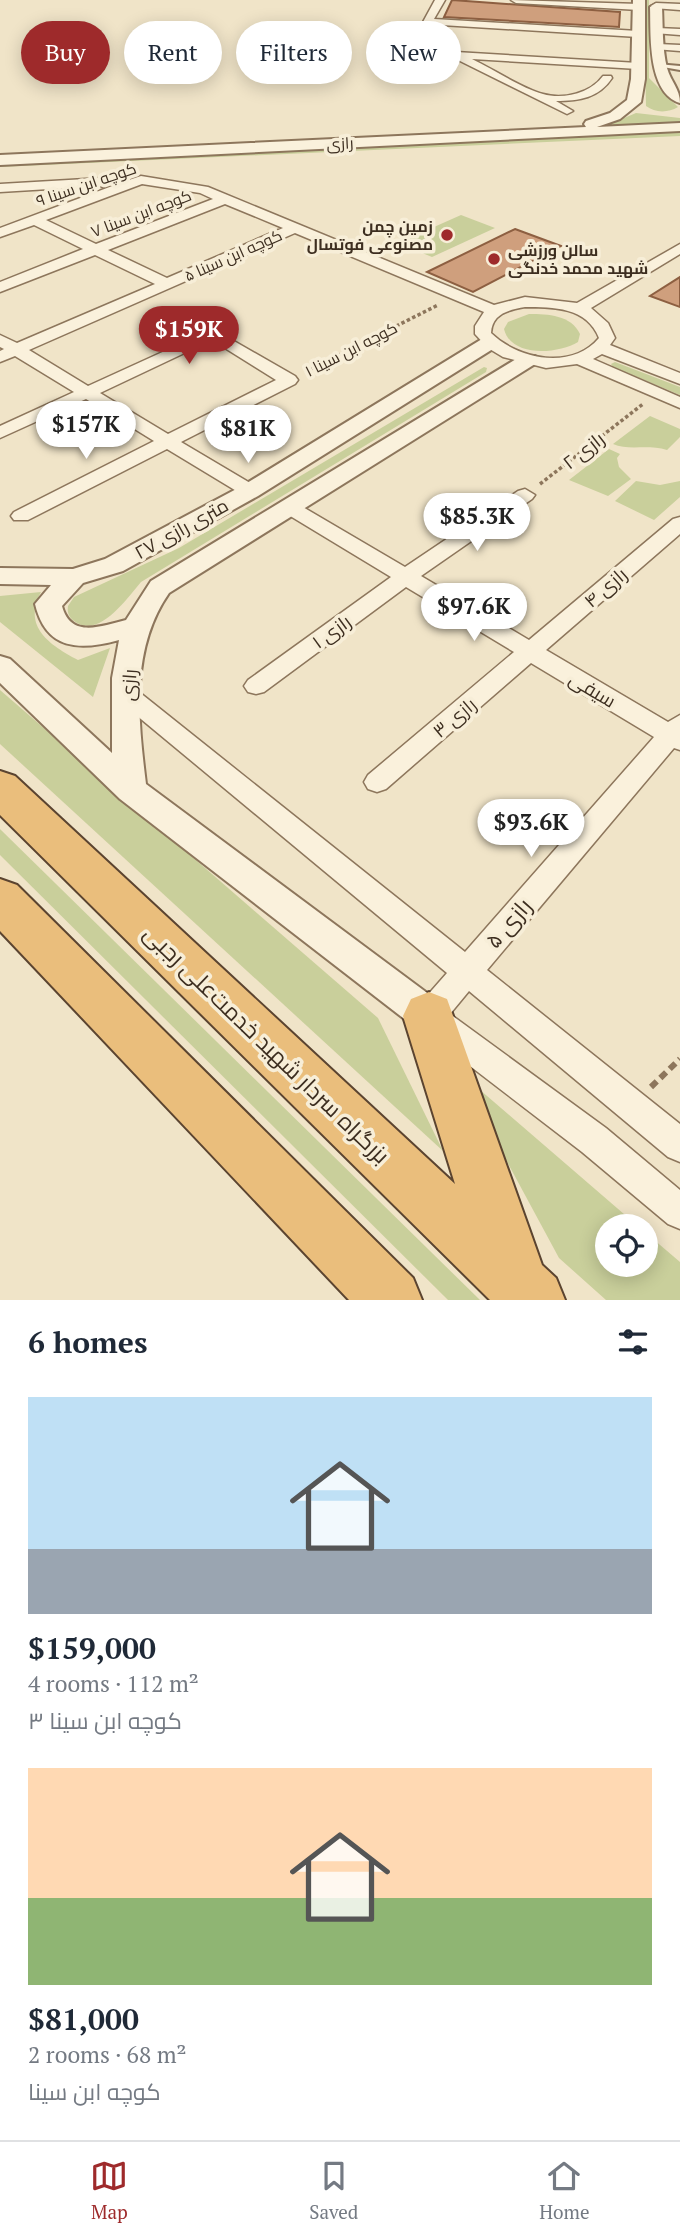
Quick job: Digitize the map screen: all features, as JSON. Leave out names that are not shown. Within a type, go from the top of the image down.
[{"type":"highway","name":"بزرگراه سردار شهید خدمت‌علی رجبی","points":[[0,788],[527,1293]]},
{"type":"highway","points":[[0,899],[391,1300]]},
{"type":"highway","points":[[429,1016],[455,1103],[527,1293]]},
{"type":"street","points":[[440,0],[428,22],[639,34]]},
{"type":"street","points":[[516,0],[639,3],[639,34],[626,76],[634,102],[652,113],[680,113]]},
{"type":"street","points":[[659,14],[680,7]]},
{"type":"street","points":[[659,14],[680,32]]},
{"type":"street","points":[[659,14],[660,67],[672,93],[680,99]]},
{"type":"street","points":[[658,47],[680,48]]},
{"type":"street","points":[[567,111],[456,55],[626,76]]},
{"type":"street","points":[[484,70],[512,72]]},
{"type":"street","points":[[594,77],[626,76]]},
{"type":"street","points":[[542,99],[591,93],[626,76]]},
{"type":"street","points":[[558,132],[615,116],[634,102]]},
{"type":"street","name":"رازی","points":[[1,183],[255,154],[558,132],[680,127]]},
{"type":"street","name":"رازی","points":[[0,160],[680,139]]},
{"type":"street","points":[[1,183],[141,180]]},
{"type":"street","name":"کوچه ابن سینا ۹","points":[[0,233],[141,180],[203,190],[225,199]]},
{"type":"street","points":[[225,199],[495,310]]},
{"type":"street","name":"کوچه ابن سینا ۷","points":[[0,287],[225,199]]},
{"type":"street","points":[[34,220],[167,284]]},
{"type":"street","name":"کوچه ابن سینا ۵","points":[[9,354],[295,228]]},
{"type":"street","points":[[579,309],[680,248]]},
{"type":"street","points":[[661,260],[680,266]]},
{"type":"street","points":[[544,302],[579,309],[595,317],[604,327],[607,338],[602,348],[579,359],[546,362],[528,360],[505,353],[489,343],[483,334],[482,325],[486,317],[509,305],[544,302]]},
{"type":"street","points":[[0,433],[213,334],[289,380]]},
{"type":"street","points":[[0,340],[9,354],[88,393],[250,491]]},
{"type":"street","name":"۲۷ متری رازی","points":[[0,576],[74,577],[114,565],[250,491],[489,343]]},
{"type":"street","points":[[602,348],[680,379]]},
{"type":"street","points":[[579,359],[680,403]]},
{"type":"street","name":"۲۷ متری رازی","points":[[160,587],[528,360]]},
{"type":"street","name":"کوچه ابن سینا ۱","points":[[21,516],[289,380]]},
{"type":"street","points":[[405,576],[525,495]]},
{"type":"street","name":"سیفی","points":[[289,507],[530,651],[677,733]]},
{"type":"street","name":"رازی ۴","points":[[530,651],[680,523]]},
{"type":"street","name":"رازی ۱","points":[[256,686],[405,576]]},
{"type":"street","points":[[74,577],[48,604],[49,620],[62,632],[88,638],[138,626]]},
{"type":"street","name":"رازی","points":[[131,790],[126,747],[126,694],[131,649],[143,612],[160,587]]},
{"type":"street","name":"رازی ۳","points":[[377,782],[530,651]]},
{"type":"street","points":[[0,666],[131,790],[594,1140],[680,1212]]},
{"type":"street","points":[[126,694],[680,1145]]},
{"type":"street","name":"رازی ۵","points":[[429,1016],[677,733]]},
{"type":"lane","points":[[660,67],[680,69]]},
{"type":"path","name":"کوچه ابن سینا ۱","points":[[289,380],[458,295]]},
{"type":"path","name":"رازی ۲","points":[[525,495],[657,393]]},
{"type":"green space","points":[[644,0],[649,0],[649,78],[678,107],[670,110],[657,111],[646,106]]},
{"type":"green space","points":[[636,113],[680,118],[680,123],[603,127]]},
{"type":"green space","points":[[680,131],[680,136],[0,167],[0,162]]},
{"type":"green space","name":"زمین چمن مصنوعی فوتسال","points":[[461,215],[495,228],[432,257],[398,243]]},
{"type":"green space","points":[[529,314],[565,319],[580,334],[578,342],[548,351],[525,349],[516,345],[508,338],[504,329],[508,322]]},
{"type":"green space","points":[[615,362],[680,387],[680,395],[613,367],[611,364]]},
{"type":"green space","points":[[484,367],[487,368],[486,372],[141,582],[112,615],[93,625],[83,625],[70,616],[68,606],[74,597],[179,548]]},
{"type":"green space","points":[[650,416],[680,429],[680,437],[667,450],[613,444]]},
{"type":"green space","points":[[609,449],[620,454],[617,458],[619,467],[631,479],[608,496],[569,480]]},
{"type":"green space","points":[[636,481],[660,485],[680,481],[680,497],[654,520],[615,501]]},
{"type":"green space","points":[[41,592],[35,615],[37,625],[49,641],[78,660],[110,648],[93,697],[0,622],[0,596]]},
{"type":"green space","points":[[0,690],[378,1018],[443,1151],[0,744]]},
{"type":"green space","points":[[0,829],[480,1300],[448,1300],[0,855]]},
{"type":"green space","points":[[458,1071],[624,1214],[595,1214],[595,1277],[658,1277],[658,1243],[680,1262],[680,1300],[606,1300],[559,1258]]},
{"type":"building","points":[[452,0],[620,12],[619,27],[444,17]]},
{"type":"building","name":"سالن ورزشی شهید محمد خدنگی","points":[[515,229],[561,246],[473,292],[427,272]]},
{"type":"building","points":[[680,277],[680,307],[650,296]]},
{"type":"place","name":"زمین چمن مصنوعی فوتسال","points":[[447,235]]},
{"type":"place","name":"سالن ورزشی شهید محمد خدنگی","points":[[494,259]]}]
